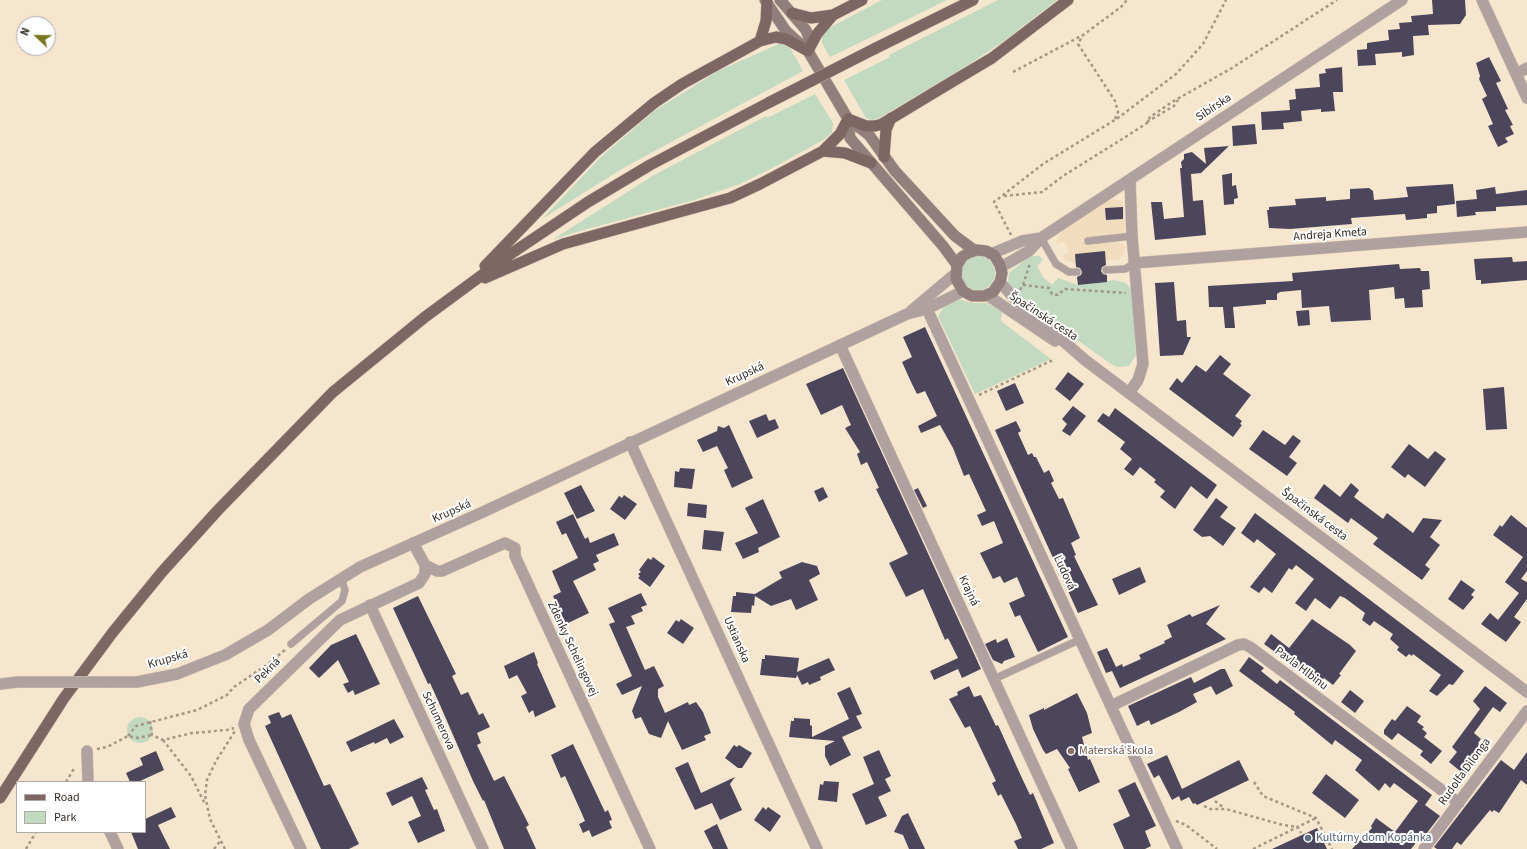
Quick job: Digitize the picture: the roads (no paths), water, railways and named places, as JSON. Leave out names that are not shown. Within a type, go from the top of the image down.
[{"type":"main road","points":[[780,0],[806,30],[809,38],[808,51]]},
{"type":"main road","points":[[792,13],[811,18],[833,15],[862,0]]},
{"type":"main road","points":[[0,798],[64,698],[113,632],[162,572],[218,510],[333,392],[388,346],[463,288],[582,207],[644,169],[770,102],[973,0]]},
{"type":"main road","points":[[848,119],[866,126],[874,126],[892,118],[992,58],[1068,0]]},
{"type":"main road","points":[[760,41],[766,21],[766,1]]},
{"type":"main road","points":[[766,1],[786,31],[808,51],[848,119],[869,135],[895,171],[955,236],[974,250]]},
{"type":"main road","points":[[808,51],[817,34],[833,15]]},
{"type":"main road","points":[[463,288],[595,152],[654,103],[682,84],[760,41],[776,37],[786,39],[808,51]]},
{"type":"main road","points":[[884,157],[886,130],[892,118]]},
{"type":"main road","points":[[463,288],[563,244],[730,198],[823,151],[845,127],[848,119]]},
{"type":"main road","points":[[848,119],[850,138],[942,246],[956,270],[957,283],[963,290],[974,296],[987,295],[995,290],[1000,282],[1001,267],[991,254],[983,250],[974,250],[962,257],[956,270]]},
{"type":"main road","points":[[823,151],[845,153],[871,163]]},
{"type":"street","name":"Sibírska","points":[[1001,267],[1029,251],[1041,238],[1402,0]]},
{"type":"street","points":[[1482,0],[1527,98]]},
{"type":"street","points":[[1516,74],[1527,68]]},
{"type":"street","points":[[1129,393],[1138,380],[1143,364],[1132,236],[1130,180]]},
{"type":"street","name":"Andreja Kmeťa","points":[[1135,263],[1527,232]]},
{"type":"street","name":"Sibírska","points":[[991,254],[1022,241],[1041,238]]},
{"type":"street","name":"Krupská","points":[[907,314],[956,270]]},
{"type":"street","name":"Špačinská cesta","points":[[1000,282],[1014,298],[1085,360],[1527,692]]},
{"type":"street","name":"Krupská","points":[[0,684],[18,682],[137,682],[177,674],[225,655],[268,630],[341,578],[360,567],[907,314],[927,309],[963,290]]},
{"type":"street","name":"Špačinská cesta","points":[[987,295],[1006,310],[1085,360]]},
{"type":"street","name":"Ľudová","points":[[927,309],[1177,849]]},
{"type":"street","name":"Krajná","points":[[840,345],[1072,849]]},
{"type":"street","name":"Ustianska","points":[[630,442],[817,849]]},
{"type":"street","points":[[413,543],[425,565]]},
{"type":"street","name":"Zdenky Schelingovej","points":[[425,565],[437,571],[442,571],[505,544],[515,548],[515,556],[650,849]]},
{"type":"street","name":"Pekná","points":[[301,849],[249,740],[244,724],[245,717],[249,709],[340,620],[419,583],[425,574],[425,565]]},
{"type":"street","name":"Schumerova","points":[[370,605],[483,849]]},
{"type":"street","name":"Pavla Hlbinu","points":[[1111,706],[1238,645],[1244,644],[1459,803]]},
{"type":"street","name":"Rudolfa Dilonga","points":[[1424,849],[1527,711]]},
{"type":"street","points":[[87,751],[88,781]]},
{"type":"street","points":[[110,833],[118,849]]},
{"type":"lane","points":[[1088,241],[1132,236]]},
{"type":"lane","points":[[1041,238],[1056,264],[1069,272],[1077,272]]},
{"type":"lane","points":[[1106,270],[1125,269],[1135,263]]},
{"type":"lane","points":[[291,644],[342,601],[345,590],[341,578]]},
{"type":"lane","points":[[994,679],[1081,639]]},
{"type":"place","name":"Materská škola","points":[[1071,751]]},
{"type":"place","name":"Kultúrny dom Kopánka","points":[[1308,838]]}]
